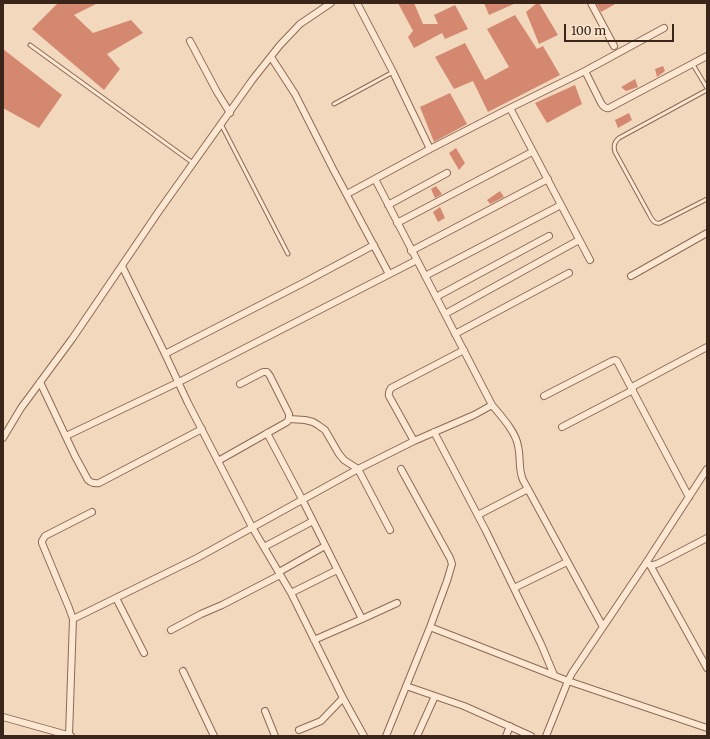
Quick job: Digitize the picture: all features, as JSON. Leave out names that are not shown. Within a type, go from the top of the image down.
[{"type":"street","points":[[3,438],[21,408],[72,339],[159,211],[253,79],[300,24],[332,3]]},
{"type":"street","points":[[357,3],[393,72],[430,150]]},
{"type":"street","points":[[591,3],[614,46]]},
{"type":"street","points":[[347,194],[510,108],[585,71],[664,28]]},
{"type":"street","points":[[190,41],[230,113]]},
{"type":"street","points":[[585,71],[601,103],[604,107],[609,108],[707,56]]},
{"type":"street","points":[[271,57],[295,94],[389,274]]},
{"type":"street","points":[[510,108],[590,260]]},
{"type":"street","points":[[397,222],[532,152]]},
{"type":"street","points":[[388,205],[447,173]]},
{"type":"street","points":[[375,179],[492,405],[517,441],[521,475],[567,562],[604,627]]},
{"type":"street","points":[[412,251],[548,179]]},
{"type":"street","points":[[425,276],[561,205]]},
{"type":"street","points":[[631,276],[707,233]]},
{"type":"street","points":[[436,297],[549,236]]},
{"type":"street","points":[[445,314],[579,240]]},
{"type":"street","points":[[166,354],[374,245]]},
{"type":"street","points":[[66,436],[179,382],[417,260]]},
{"type":"street","points":[[122,266],[166,354],[188,403],[252,527],[291,593],[343,698],[364,736]]},
{"type":"street","points":[[455,334],[569,273]]},
{"type":"street","points":[[562,427],[707,347]]},
{"type":"street","points":[[414,441],[389,396],[389,390],[464,350]]},
{"type":"street","points":[[544,396],[612,360],[615,360],[619,363],[689,497]]},
{"type":"street","points":[[240,384],[263,372],[267,372],[289,414],[290,419]]},
{"type":"street","points":[[40,382],[90,482],[97,484],[202,429]]},
{"type":"street","points":[[73,619],[197,558],[358,469],[492,405]]},
{"type":"street","points":[[218,461],[290,419],[313,422],[329,435],[339,454],[344,460],[358,469],[390,530]]},
{"type":"street","points":[[434,432],[478,515],[546,654],[554,675]]},
{"type":"street","points":[[267,433],[362,619]]},
{"type":"street","points":[[386,736],[430,627],[450,571],[451,561],[401,468]]},
{"type":"street","points":[[546,736],[568,680],[648,564],[707,469]]},
{"type":"street","points":[[478,515],[528,489]]},
{"type":"street","points":[[3,717],[70,736],[73,619],[42,541],[45,536],[92,512]]},
{"type":"street","points":[[264,547],[313,521]]},
{"type":"street","points":[[648,564],[655,565],[707,538]]},
{"type":"street","points":[[171,630],[222,605],[325,546]]},
{"type":"street","points":[[514,588],[567,562]]},
{"type":"street","points":[[648,564],[707,668]]},
{"type":"street","points":[[291,593],[337,570]]},
{"type":"street","points":[[116,598],[144,653]]},
{"type":"street","points":[[314,640],[397,603]]},
{"type":"street","points":[[430,627],[554,675],[707,728]]},
{"type":"street","points":[[183,671],[214,736]]},
{"type":"street","points":[[406,686],[464,706],[531,736]]},
{"type":"street","points":[[417,736],[435,696]]},
{"type":"street","points":[[299,730],[321,721],[343,698]]},
{"type":"street","points":[[265,711],[275,736]]},
{"type":"street","points":[[506,736],[510,726]]},
{"type":"lane","points":[[30,45],[193,163]]},
{"type":"lane","points":[[692,63],[707,89],[619,138],[614,143],[614,148],[641,200],[655,223],[658,224],[707,199]]},
{"type":"lane","points":[[334,104],[393,72]]},
{"type":"lane","points":[[221,124],[288,254]]},
{"type":"building","points":[[58,3],[98,3],[74,15],[93,33],[131,20],[143,33],[107,54],[120,69],[104,90],[32,29]]},
{"type":"building","points":[[398,3],[414,3],[423,24],[438,24],[434,15],[455,5],[468,29],[445,39],[442,33],[414,48],[408,37],[413,31]]},
{"type":"building","points":[[484,3],[516,3],[489,15]]},
{"type":"building","points":[[539,3],[558,35],[539,44],[526,12]]},
{"type":"building","points":[[596,3],[617,3],[601,12]]},
{"type":"building","points":[[515,15],[537,49],[543,46],[560,75],[488,112],[473,81],[454,89],[435,57],[465,43],[485,80],[509,67],[487,29]]},
{"type":"building","points":[[3,49],[62,95],[39,128],[3,108]]},
{"type":"building","points":[[663,66],[665,71],[657,77],[655,69]]},
{"type":"building","points":[[635,79],[638,87],[626,91],[621,87]]},
{"type":"building","points":[[575,85],[582,104],[547,123],[535,103]]},
{"type":"building","points":[[450,93],[467,124],[434,142],[420,107]]},
{"type":"building","points":[[629,113],[632,120],[618,128],[615,120]]},
{"type":"building","points":[[456,148],[465,163],[459,170],[449,153]]},
{"type":"building","points":[[436,186],[442,194],[435,198],[431,189]]},
{"type":"building","points":[[500,191],[504,197],[490,204],[487,200]]},
{"type":"building","points":[[440,207],[445,218],[438,222],[433,212]]}]
